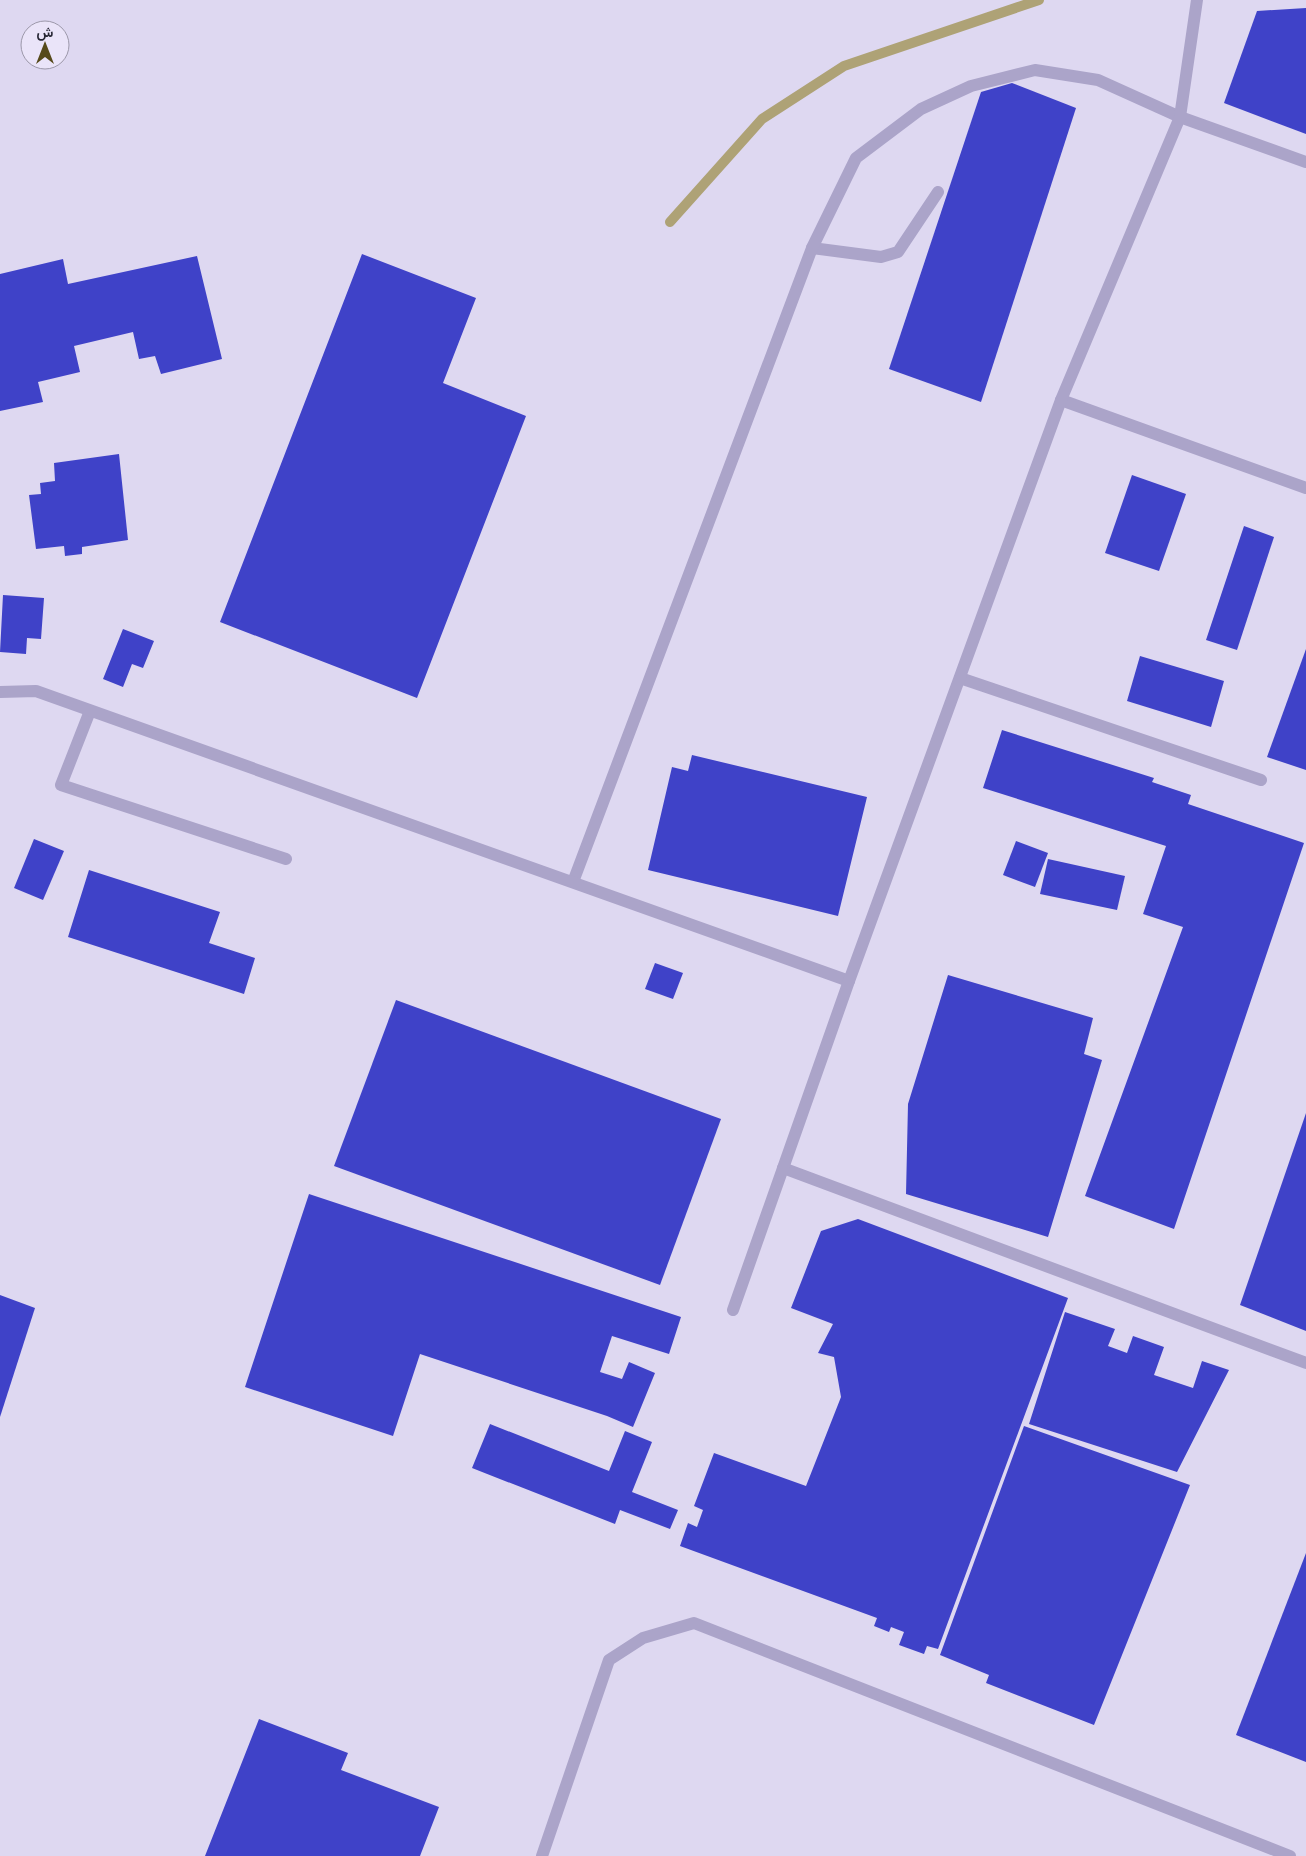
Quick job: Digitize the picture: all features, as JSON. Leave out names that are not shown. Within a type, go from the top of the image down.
[{"type":"street","points":[[733,1310],[849,981],[1062,400],[1180,117],[1197,0]]},
{"type":"street","points":[[573,882],[812,248],[856,158],[921,109],[971,86],[1035,70],[1098,80],[1180,117],[1306,162]]},
{"type":"street","points":[[812,248],[881,257],[898,252],[938,192]]},
{"type":"street","points":[[1062,400],[1306,488]]},
{"type":"street","points":[[960,678],[1261,780]]},
{"type":"street","points":[[0,692],[36,691],[849,981]]},
{"type":"street","points":[[90,711],[61,785],[286,860]]},
{"type":"street","points":[[783,1168],[1306,1363]]},
{"type":"street","points":[[542,1856],[609,1660],[643,1638],[694,1623],[1290,1856]]},
{"type":"building","points":[[1306,8],[1306,134],[1224,103],[1257,11]]},
{"type":"building","points":[[1012,83],[1076,108],[981,402],[889,369],[981,92]]},
{"type":"building","points":[[362,254],[476,298],[443,383],[526,416],[417,698],[220,622]]},
{"type":"building","points":[[197,256],[222,359],[161,374],[155,356],[139,359],[133,332],[74,346],[80,372],[38,382],[43,402],[0,411],[0,274],[63,259],[68,284]]},
{"type":"building","points":[[119,454],[128,540],[82,547],[82,554],[65,556],[64,546],[36,549],[29,495],[41,494],[40,483],[55,481],[54,463]]},
{"type":"building","points":[[1132,475],[1186,494],[1159,571],[1105,553]]},
{"type":"building","points":[[1244,526],[1274,537],[1237,650],[1206,640]]},
{"type":"building","points":[[3,595],[44,598],[41,639],[27,638],[26,654],[0,652]]},
{"type":"building","points":[[123,629],[154,641],[143,668],[132,664],[123,687],[103,679]]},
{"type":"building","points":[[1306,649],[1306,770],[1267,757]]},
{"type":"building","points":[[1140,656],[1224,681],[1211,727],[1127,701]]},
{"type":"building","points":[[1002,730],[1154,778],[1152,782],[1191,795],[1188,804],[1304,843],[1174,1229],[1085,1196],[1183,927],[1143,914],[1166,846],[983,788]]},
{"type":"building","points":[[692,755],[867,797],[838,916],[648,870],[672,767],[688,771]]},
{"type":"building","points":[[34,839],[64,851],[43,900],[14,888]]},
{"type":"building","points":[[1016,841],[1048,853],[1035,887],[1003,875]]},
{"type":"building","points":[[1048,859],[1125,876],[1117,910],[1040,894]]},
{"type":"building","points":[[89,870],[220,912],[209,943],[255,958],[244,994],[68,937]]},
{"type":"building","points":[[655,963],[683,973],[673,999],[645,989]]},
{"type":"building","points":[[948,975],[1093,1018],[1084,1054],[1102,1060],[1048,1237],[906,1194],[908,1104]]},
{"type":"building","points":[[396,1000],[721,1119],[660,1285],[334,1166]]},
{"type":"building","points":[[1306,1113],[1306,1331],[1240,1305]]},
{"type":"building","points":[[309,1194],[681,1317],[669,1354],[612,1336],[600,1372],[622,1379],[629,1362],[655,1373],[633,1427],[607,1416],[420,1354],[393,1436],[245,1387]]},
{"type":"building","points":[[858,1219],[1068,1298],[938,1649],[927,1646],[924,1654],[899,1645],[904,1632],[891,1627],[889,1632],[874,1626],[877,1618],[680,1546],[688,1523],[697,1527],[703,1510],[694,1506],[714,1453],[806,1486],[841,1397],[834,1357],[818,1353],[833,1324],[791,1308],[821,1231]]},
{"type":"building","points":[[0,1295],[35,1308],[0,1417]]},
{"type":"building","points":[[1065,1312],[1115,1329],[1108,1346],[1127,1353],[1133,1336],[1164,1347],[1154,1375],[1193,1388],[1202,1361],[1229,1370],[1177,1472],[1029,1424]]},
{"type":"building","points":[[490,1424],[609,1471],[625,1431],[652,1442],[632,1492],[678,1510],[670,1529],[620,1510],[615,1524],[472,1468]]},
{"type":"building","points":[[1024,1426],[1190,1485],[1094,1725],[986,1683],[989,1675],[940,1655]]},
{"type":"building","points":[[1306,1553],[1306,1762],[1236,1735]]},
{"type":"building","points":[[259,1719],[348,1753],[341,1770],[439,1807],[420,1856],[205,1856]]},
{"type":"waterway","points":[[670,222],[762,119],[844,66],[1039,0]]}]
